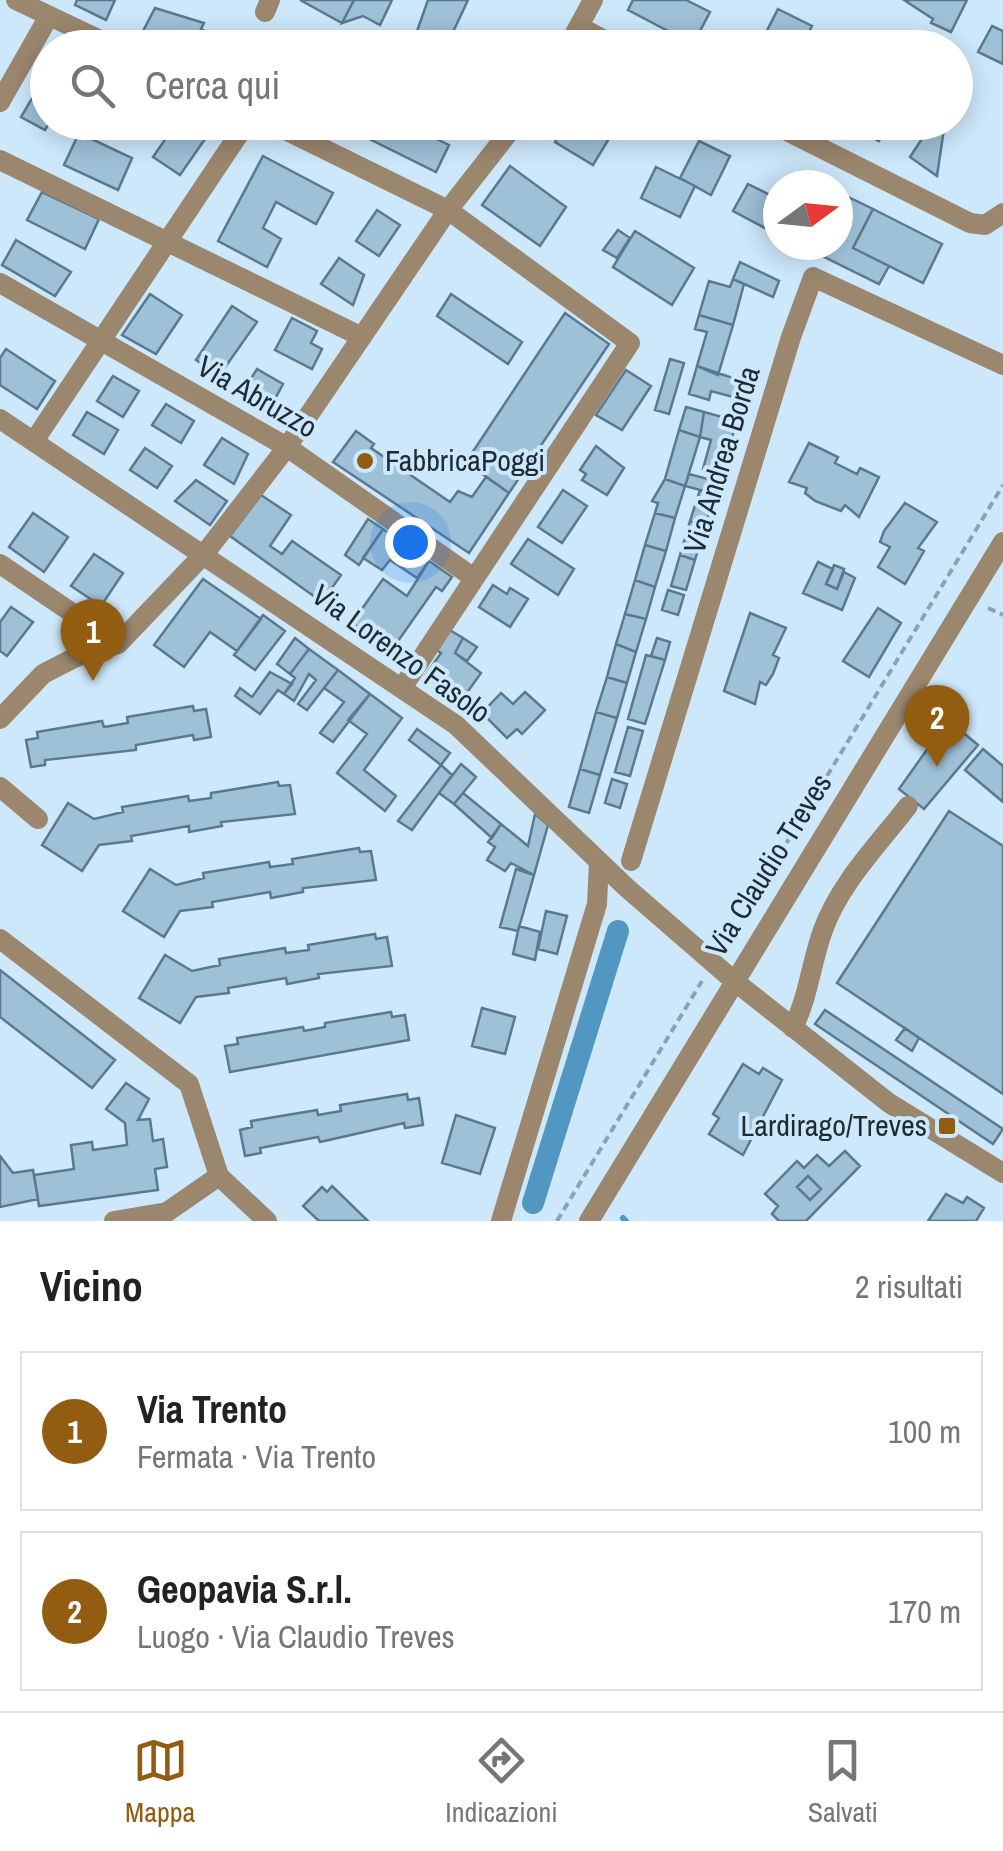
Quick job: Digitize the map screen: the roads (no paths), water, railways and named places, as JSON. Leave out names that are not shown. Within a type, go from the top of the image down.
[{"type":"street","points":[[16,0],[79,30]]},
{"type":"street","points":[[584,30],[580,28],[593,0]]},
{"type":"street","points":[[41,30],[49,16]]},
{"type":"street","points":[[0,102],[30,49]]},
{"type":"street","points":[[34,441],[236,140]]},
{"type":"street","points":[[306,140],[448,210],[630,343],[402,688]]},
{"type":"street","points":[[0,719],[43,674],[76,657],[118,644],[205,552],[288,447],[448,210],[503,140]]},
{"type":"street","points":[[806,140],[970,223],[985,225],[1003,213]]},
{"type":"street","points":[[0,160],[362,338]]},
{"type":"street","name":"Via Andrea Borda","points":[[631,862],[791,337],[814,277],[1003,365]]},
{"type":"street","name":"Via Abruzzo","points":[[0,283],[288,447],[474,578]]},
{"type":"street","name":"Via Lorenzo Fasolo","points":[[0,419],[205,552],[456,725],[599,862],[733,980],[889,1103],[1003,1173]]},
{"type":"street","name":"Via Claudio Treves","points":[[588,1221],[1003,542]]},
{"type":"street","points":[[0,564],[118,644]]},
{"type":"street","points":[[0,787],[38,820]]},
{"type":"street","points":[[793,1028],[808,996],[822,932],[841,893],[908,806]]},
{"type":"street","points":[[501,1221],[597,904],[599,862]]},
{"type":"street","points":[[0,939],[188,1084],[219,1176],[266,1221]]},
{"type":"street","points":[[114,1221],[167,1212],[219,1176]]},
{"type":"waterway","points":[[533,1203],[618,931]]},
{"type":"waterway","points":[[623,1218],[626,1221]]},
{"type":"place","name":"FabbricaPoggi","points":[[365,461]]},
{"type":"place","name":"Via Trento","points":[[93,681]]},
{"type":"place","name":"Geopavia S.r.l.","points":[[937,767]]},
{"type":"place","name":"Lardirago/Treves","points":[[947,1126]]}]
